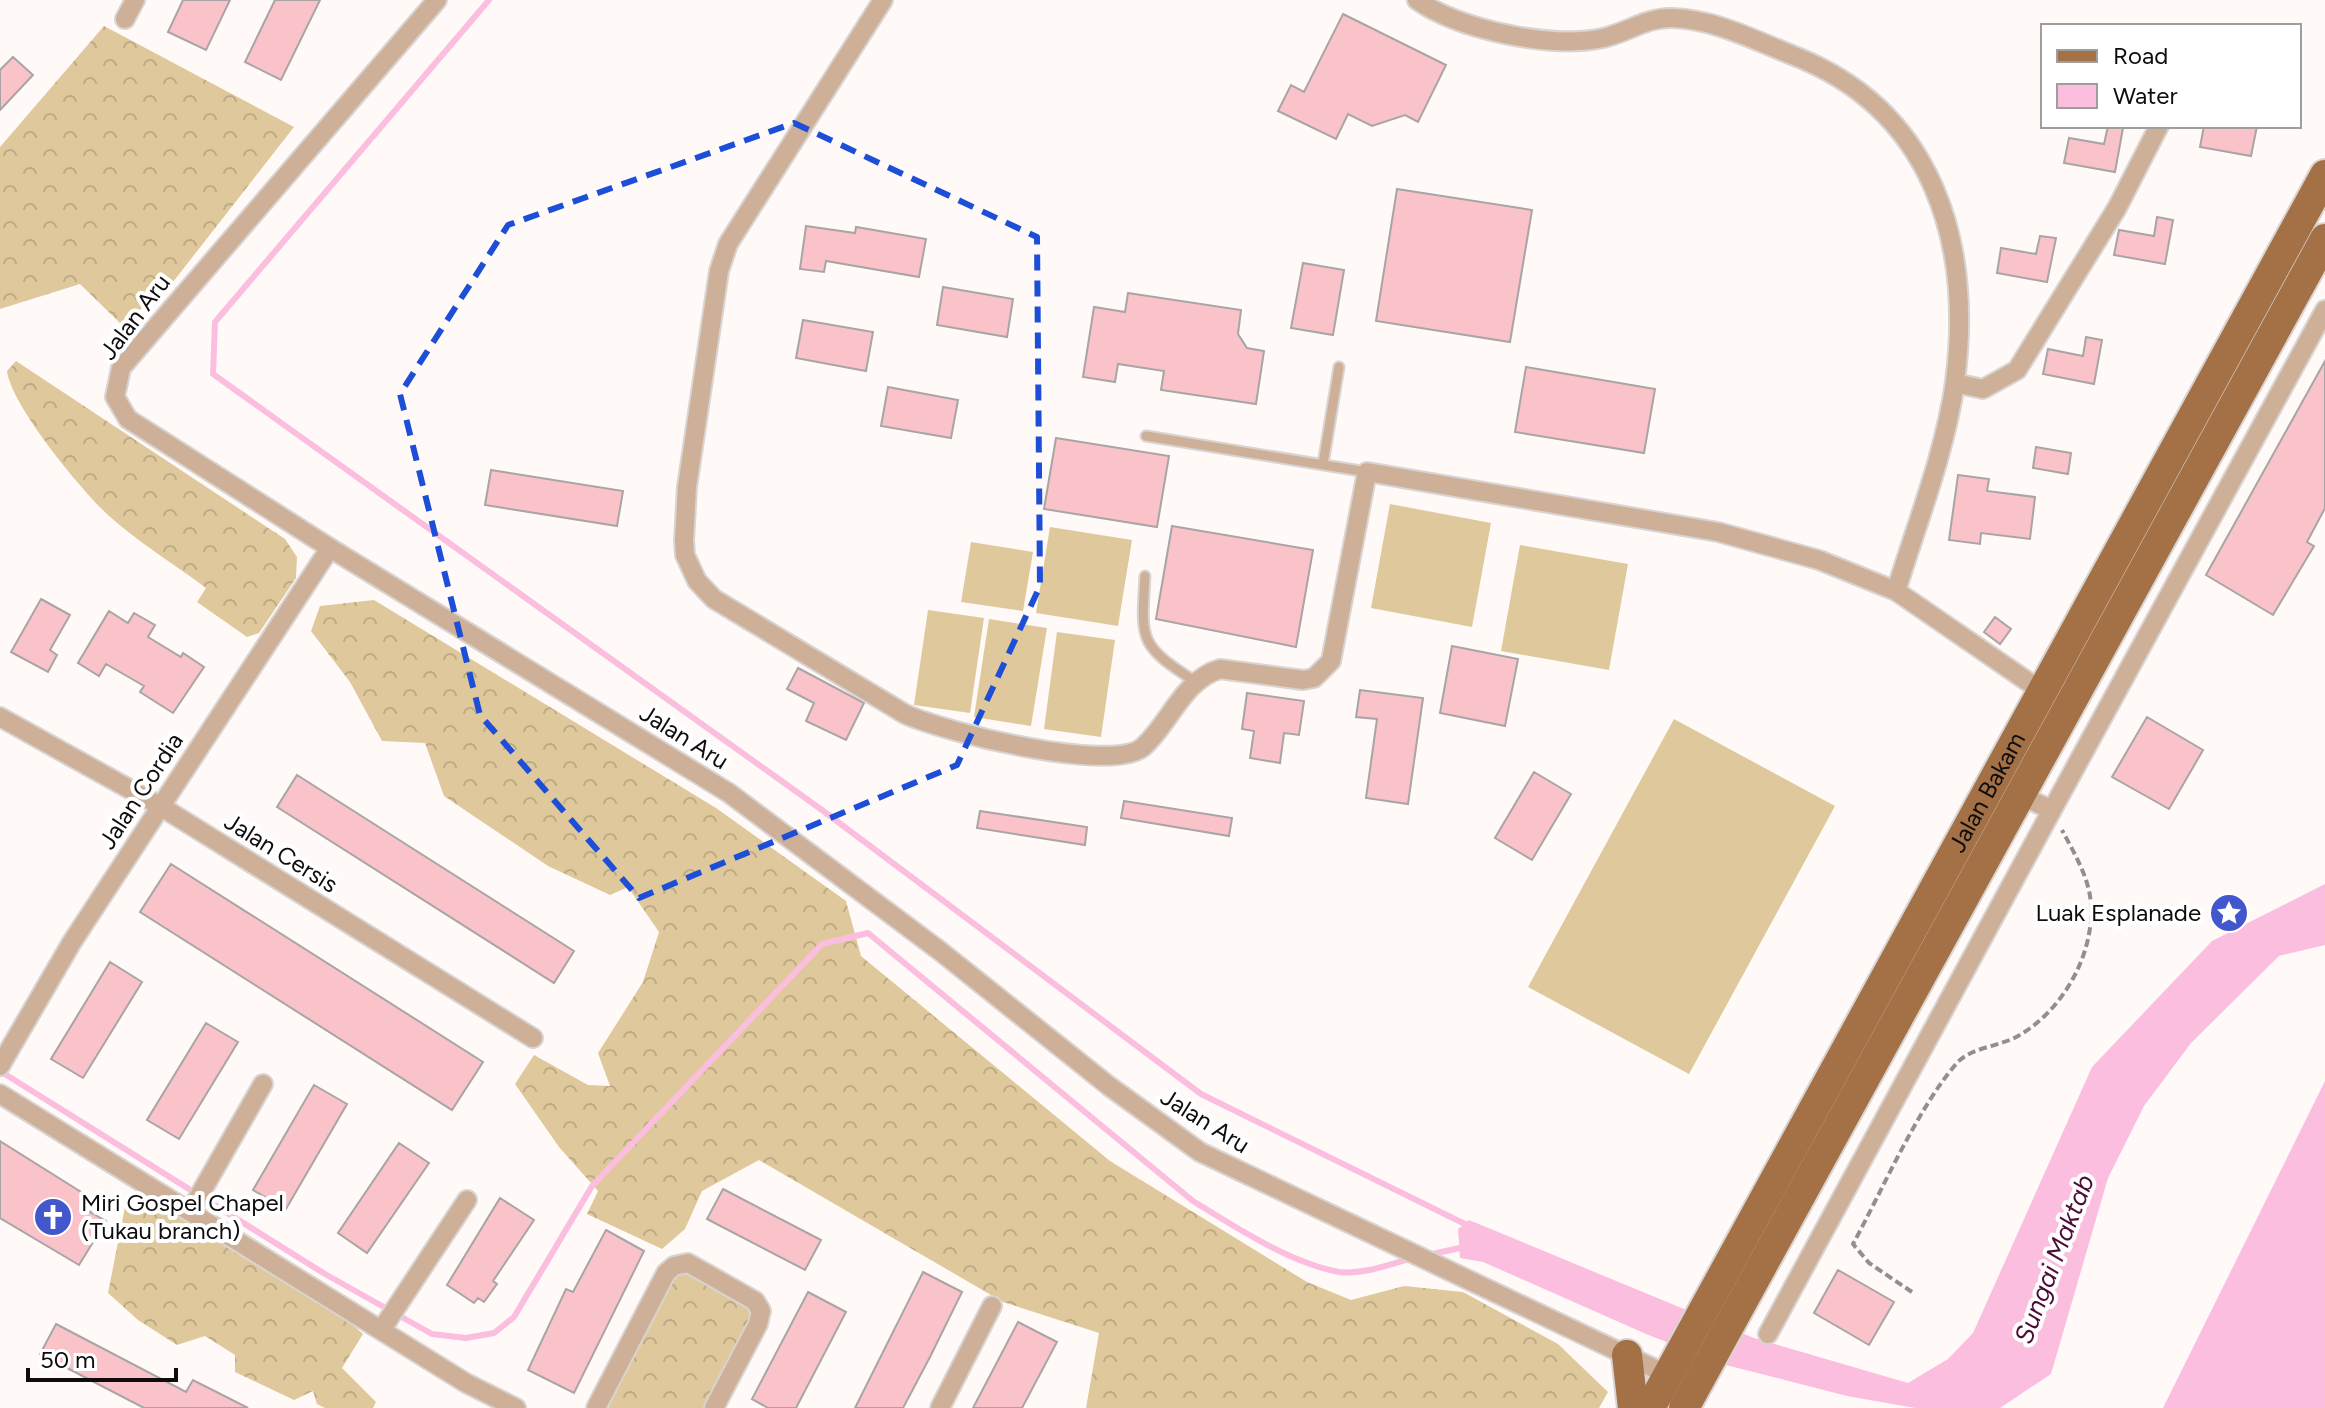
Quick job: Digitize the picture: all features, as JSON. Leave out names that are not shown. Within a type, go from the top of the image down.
[{"type":"main road","name":"Jalan Bakam","points":[[1684,1408],[1707,1369],[1717,1315],[1912,926],[2325,175]]},
{"type":"main road","name":"Jalan Bakam","points":[[1650,1408],[1672,1372],[1717,1315],[2019,795],[2325,239]]},
{"type":"main road","points":[[2039,759],[2038,741],[2047,707],[2043,692]]},
{"type":"main road","points":[[1627,1355],[1633,1408]]},
{"type":"street","points":[[125,19],[135,0]]},
{"type":"street","name":"Jalan Aru","points":[[437,0],[149,331],[121,368],[115,384],[115,397],[128,419],[330,548],[729,793],[940,951],[1109,1086],[1200,1152],[1456,1277],[1627,1355],[1672,1372]]},
{"type":"street","points":[[883,0],[728,244],[719,271],[687,487],[685,555],[697,581],[714,599],[905,714],[935,728],[966,735],[1062,752],[1126,757],[1143,747],[1196,682],[1220,669],[1303,680],[1314,678],[1331,661],[1367,472],[1718,532],[1819,560],[1896,591],[2043,692]]},
{"type":"street","points":[[1417,0],[1455,19],[1549,40],[1606,38],[1668,18],[1694,20],[1824,67],[1871,98],[1907,136],[1933,180],[1951,238],[1960,327],[1955,383],[1941,445],[1896,591]]},
{"type":"street","points":[[1955,383],[1983,389],[2017,370],[2117,208],[2158,128]]},
{"type":"street","points":[[1768,1334],[2325,310]]},
{"type":"street","name":"Jalan Cordia","points":[[3,1061],[72,942],[330,548]]},
{"type":"street","points":[[2090,668],[2120,683]]},
{"type":"street","name":"Jalan Cersis","points":[[0,717],[160,806],[533,1038]]},
{"type":"street","points":[[2019,795],[2052,810]]},
{"type":"street","points":[[193,1206],[263,1084]]},
{"type":"street","points":[[0,1094],[193,1206],[385,1325],[466,1383],[516,1408]]},
{"type":"street","points":[[385,1325],[467,1200]]},
{"type":"street","points":[[596,1408],[666,1273],[674,1266],[688,1263],[755,1301],[761,1311],[758,1324],[714,1408]]},
{"type":"street","points":[[940,1408],[992,1306]]},
{"type":"lane","points":[[1323,464],[1339,367]]},
{"type":"lane","points":[[1146,436],[1367,472]]},
{"type":"lane","points":[[1145,576],[1142,621],[1146,641],[1154,655],[1196,682]]},
{"type":"path","points":[[1912,1292],[1869,1263],[1853,1244],[1940,1084],[1959,1060],[2016,1037],[2055,1008],[2063,999],[2089,934],[2091,904],[2086,878],[2052,810]]},
{"type":"highlighted area","points":[[794,123],[1037,237],[1040,586],[957,765],[639,898],[480,715],[400,394],[508,225]]},
{"type":"green space","points":[[104,26],[294,127],[173,282],[122,325],[80,284],[0,309],[0,147]]},
{"type":"green space","points":[[16,361],[285,539],[297,557],[296,578],[259,633],[247,637],[197,602],[206,588],[120,525],[81,487],[34,425],[11,386],[7,371]]},
{"type":"green space","points":[[1390,504],[1491,523],[1472,627],[1371,608]]},
{"type":"green space","points":[[1050,527],[1132,540],[1118,626],[1036,613]]},
{"type":"green space","points":[[971,542],[1033,552],[1023,611],[961,602]]},
{"type":"green space","points":[[1520,545],[1628,564],[1609,670],[1501,651]]},
{"type":"green space","points":[[374,600],[716,808],[846,901],[861,956],[1110,1161],[1307,1282],[1351,1300],[1404,1286],[1463,1292],[1558,1344],[1608,1392],[1599,1408],[1086,1408],[1099,1333],[1003,1302],[759,1160],[702,1191],[685,1229],[662,1249],[587,1214],[598,1191],[559,1147],[515,1084],[534,1055],[588,1085],[610,1086],[598,1053],[643,982],[659,932],[628,887],[610,895],[548,866],[444,796],[425,743],[382,741],[350,682],[311,631],[320,606]]},
{"type":"green space","points":[[928,610],[984,618],[970,713],[914,705]]},
{"type":"green space","points":[[989,619],[1047,628],[1031,726],[974,717]]},
{"type":"green space","points":[[1057,632],[1115,640],[1101,737],[1044,729]]},
{"type":"green space","points":[[1674,719],[1835,806],[1689,1074],[1528,987]]},
{"type":"green space","points":[[137,1192],[348,1321],[363,1334],[342,1368],[376,1402],[373,1408],[325,1408],[317,1404],[313,1391],[294,1400],[235,1372],[235,1355],[205,1336],[177,1345],[138,1320],[108,1293],[126,1202]]},
{"type":"green space","points":[[686,1270],[750,1303],[752,1324],[707,1408],[609,1408],[607,1399],[668,1280]]},
{"type":"water","name":"Sungai Maktab","points":[[2325,884],[2325,945],[2279,956],[2191,1043],[2144,1106],[2108,1178],[2051,1374],[2000,1408],[1915,1408],[1847,1396],[1726,1365],[1646,1334],[1483,1262],[1460,1258],[1458,1229],[1469,1220],[1754,1338],[1908,1383],[1948,1359],[1973,1333],[2092,1067],[2212,941]]},
{"type":"water","points":[[2325,1081],[2325,1408],[2163,1408]]},
{"type":"building","points":[[183,0],[230,0],[206,50],[168,32]]},
{"type":"building","points":[[275,0],[320,0],[281,80],[245,62]]},
{"type":"building","points":[[1343,14],[1446,65],[1418,122],[1405,115],[1372,126],[1348,114],[1336,139],[1278,111],[1291,85],[1304,92]]},
{"type":"building","points":[[13,57],[33,75],[0,110],[0,70]]},
{"type":"building","points":[[2108,128],[2123,128],[2115,172],[2064,163],[2069,138],[2104,144]]},
{"type":"building","points":[[2204,128],[2257,128],[2251,156],[2200,147]]},
{"type":"building","points":[[1397,189],[1532,210],[1510,342],[1376,321]]},
{"type":"building","points":[[2157,217],[2173,220],[2165,264],[2114,255],[2119,230],[2154,236]]},
{"type":"building","points":[[806,226],[855,233],[856,227],[926,239],[919,277],[826,261],[824,272],[800,269]]},
{"type":"building","points":[[2040,236],[2056,238],[2047,282],[1997,273],[2001,248],[2036,254]]},
{"type":"building","points":[[1303,263],[1344,270],[1333,335],[1291,328]]},
{"type":"building","points":[[943,287],[1013,299],[1007,337],[937,325]]},
{"type":"building","points":[[1128,293],[1241,310],[1238,334],[1247,348],[1264,351],[1256,404],[1161,390],[1164,371],[1118,364],[1115,382],[1083,377],[1094,307],[1125,312]]},
{"type":"building","points":[[803,320],[873,332],[866,371],[796,358]]},
{"type":"building","points":[[2086,337],[2102,340],[2094,384],[2043,374],[2048,349],[2083,356]]},
{"type":"building","points":[[2325,361],[2325,508],[2307,542],[2314,546],[2273,615],[2206,575]]},
{"type":"building","points":[[1526,367],[1655,389],[1644,453],[1515,432]]},
{"type":"building","points":[[888,387],[958,400],[951,438],[881,426]]},
{"type":"building","points":[[1056,438],[1169,456],[1157,527],[1044,509]]},
{"type":"building","points":[[2036,447],[2071,453],[2068,474],[2033,468]]},
{"type":"building","points":[[491,470],[623,491],[617,526],[485,505]]},
{"type":"building","points":[[1958,475],[1989,479],[1987,491],[2035,497],[2030,539],[1981,533],[1980,544],[1949,540]]},
{"type":"building","points":[[1172,526],[1313,550],[1296,647],[1156,619]]},
{"type":"building","points":[[41,599],[70,615],[50,650],[57,655],[48,672],[11,652]]},
{"type":"building","points":[[109,611],[128,623],[134,613],[155,625],[148,637],[181,657],[183,653],[204,667],[173,713],[140,692],[144,686],[106,664],[99,676],[78,663]]},
{"type":"building","points":[[1995,617],[2011,629],[2000,644],[1984,632]]},
{"type":"building","points":[[1452,646],[1518,659],[1505,726],[1440,713]]},
{"type":"building","points":[[798,668],[864,703],[846,740],[806,721],[814,703],[787,689]]},
{"type":"building","points":[[1360,690],[1423,698],[1408,804],[1366,798],[1377,719],[1356,717]]},
{"type":"building","points":[[1247,693],[1304,701],[1299,735],[1284,733],[1280,763],[1250,758],[1254,731],[1242,729]]},
{"type":"building","points":[[2147,717],[2203,750],[2169,809],[2112,777]]},
{"type":"building","points":[[1534,772],[1571,794],[1532,860],[1495,838]]},
{"type":"building","points":[[297,775],[574,951],[554,983],[277,807]]},
{"type":"building","points":[[1124,801],[1232,818],[1229,836],[1121,818]]},
{"type":"building","points":[[980,811],[1087,827],[1085,845],[977,828]]},
{"type":"building","points":[[171,864],[483,1062],[452,1110],[140,912]]},
{"type":"building","points":[[110,962],[142,982],[83,1078],[51,1059]]},
{"type":"building","points":[[206,1023],[238,1042],[179,1139],[147,1120]]},
{"type":"building","points":[[314,1085],[347,1104],[286,1209],[253,1190]]},
{"type":"building","name":"Miri Gospel Chapel (Tukau branch)","points":[[0,1141],[97,1202],[90,1212],[106,1221],[79,1265],[0,1218]]},
{"type":"building","points":[[399,1143],[429,1163],[367,1253],[338,1233]]},
{"type":"building","points":[[723,1189],[821,1240],[805,1270],[707,1219]]},
{"type":"building","points":[[500,1198],[534,1220],[493,1281],[497,1284],[484,1302],[478,1298],[474,1303],[447,1285]]},
{"type":"building","points":[[606,1230],[644,1251],[574,1393],[528,1370],[566,1289],[573,1292]]},
{"type":"building","points":[[1838,1270],[1894,1302],[1869,1345],[1814,1313]]},
{"type":"building","points":[[923,1272],[962,1292],[930,1357],[903,1408],[855,1408]]},
{"type":"building","points":[[808,1292],[846,1312],[796,1408],[768,1408],[752,1399]]},
{"type":"building","points":[[1018,1322],[1057,1342],[1022,1408],[973,1408]]},
{"type":"building","points":[[56,1324],[186,1392],[193,1380],[248,1408],[144,1408],[40,1354]]},
{"type":"waterway","points":[[489,0],[215,322],[213,374],[822,810],[1201,1094],[1469,1226]]},
{"type":"waterway","points":[[0,1071],[325,1274],[432,1334],[466,1338],[494,1333],[514,1317],[592,1186],[822,944],[868,933],[1193,1201],[1227,1222],[1301,1261],[1339,1272],[1367,1270],[1413,1258]]},
{"type":"waterway","points":[[1428,1255],[1464,1247]]},
{"type":"place","name":"Luak Esplanade","points":[[2229,913]]},
{"type":"place","name":"Miri Gospel Chapel (Tukau branch)","points":[[53,1217]]}]
